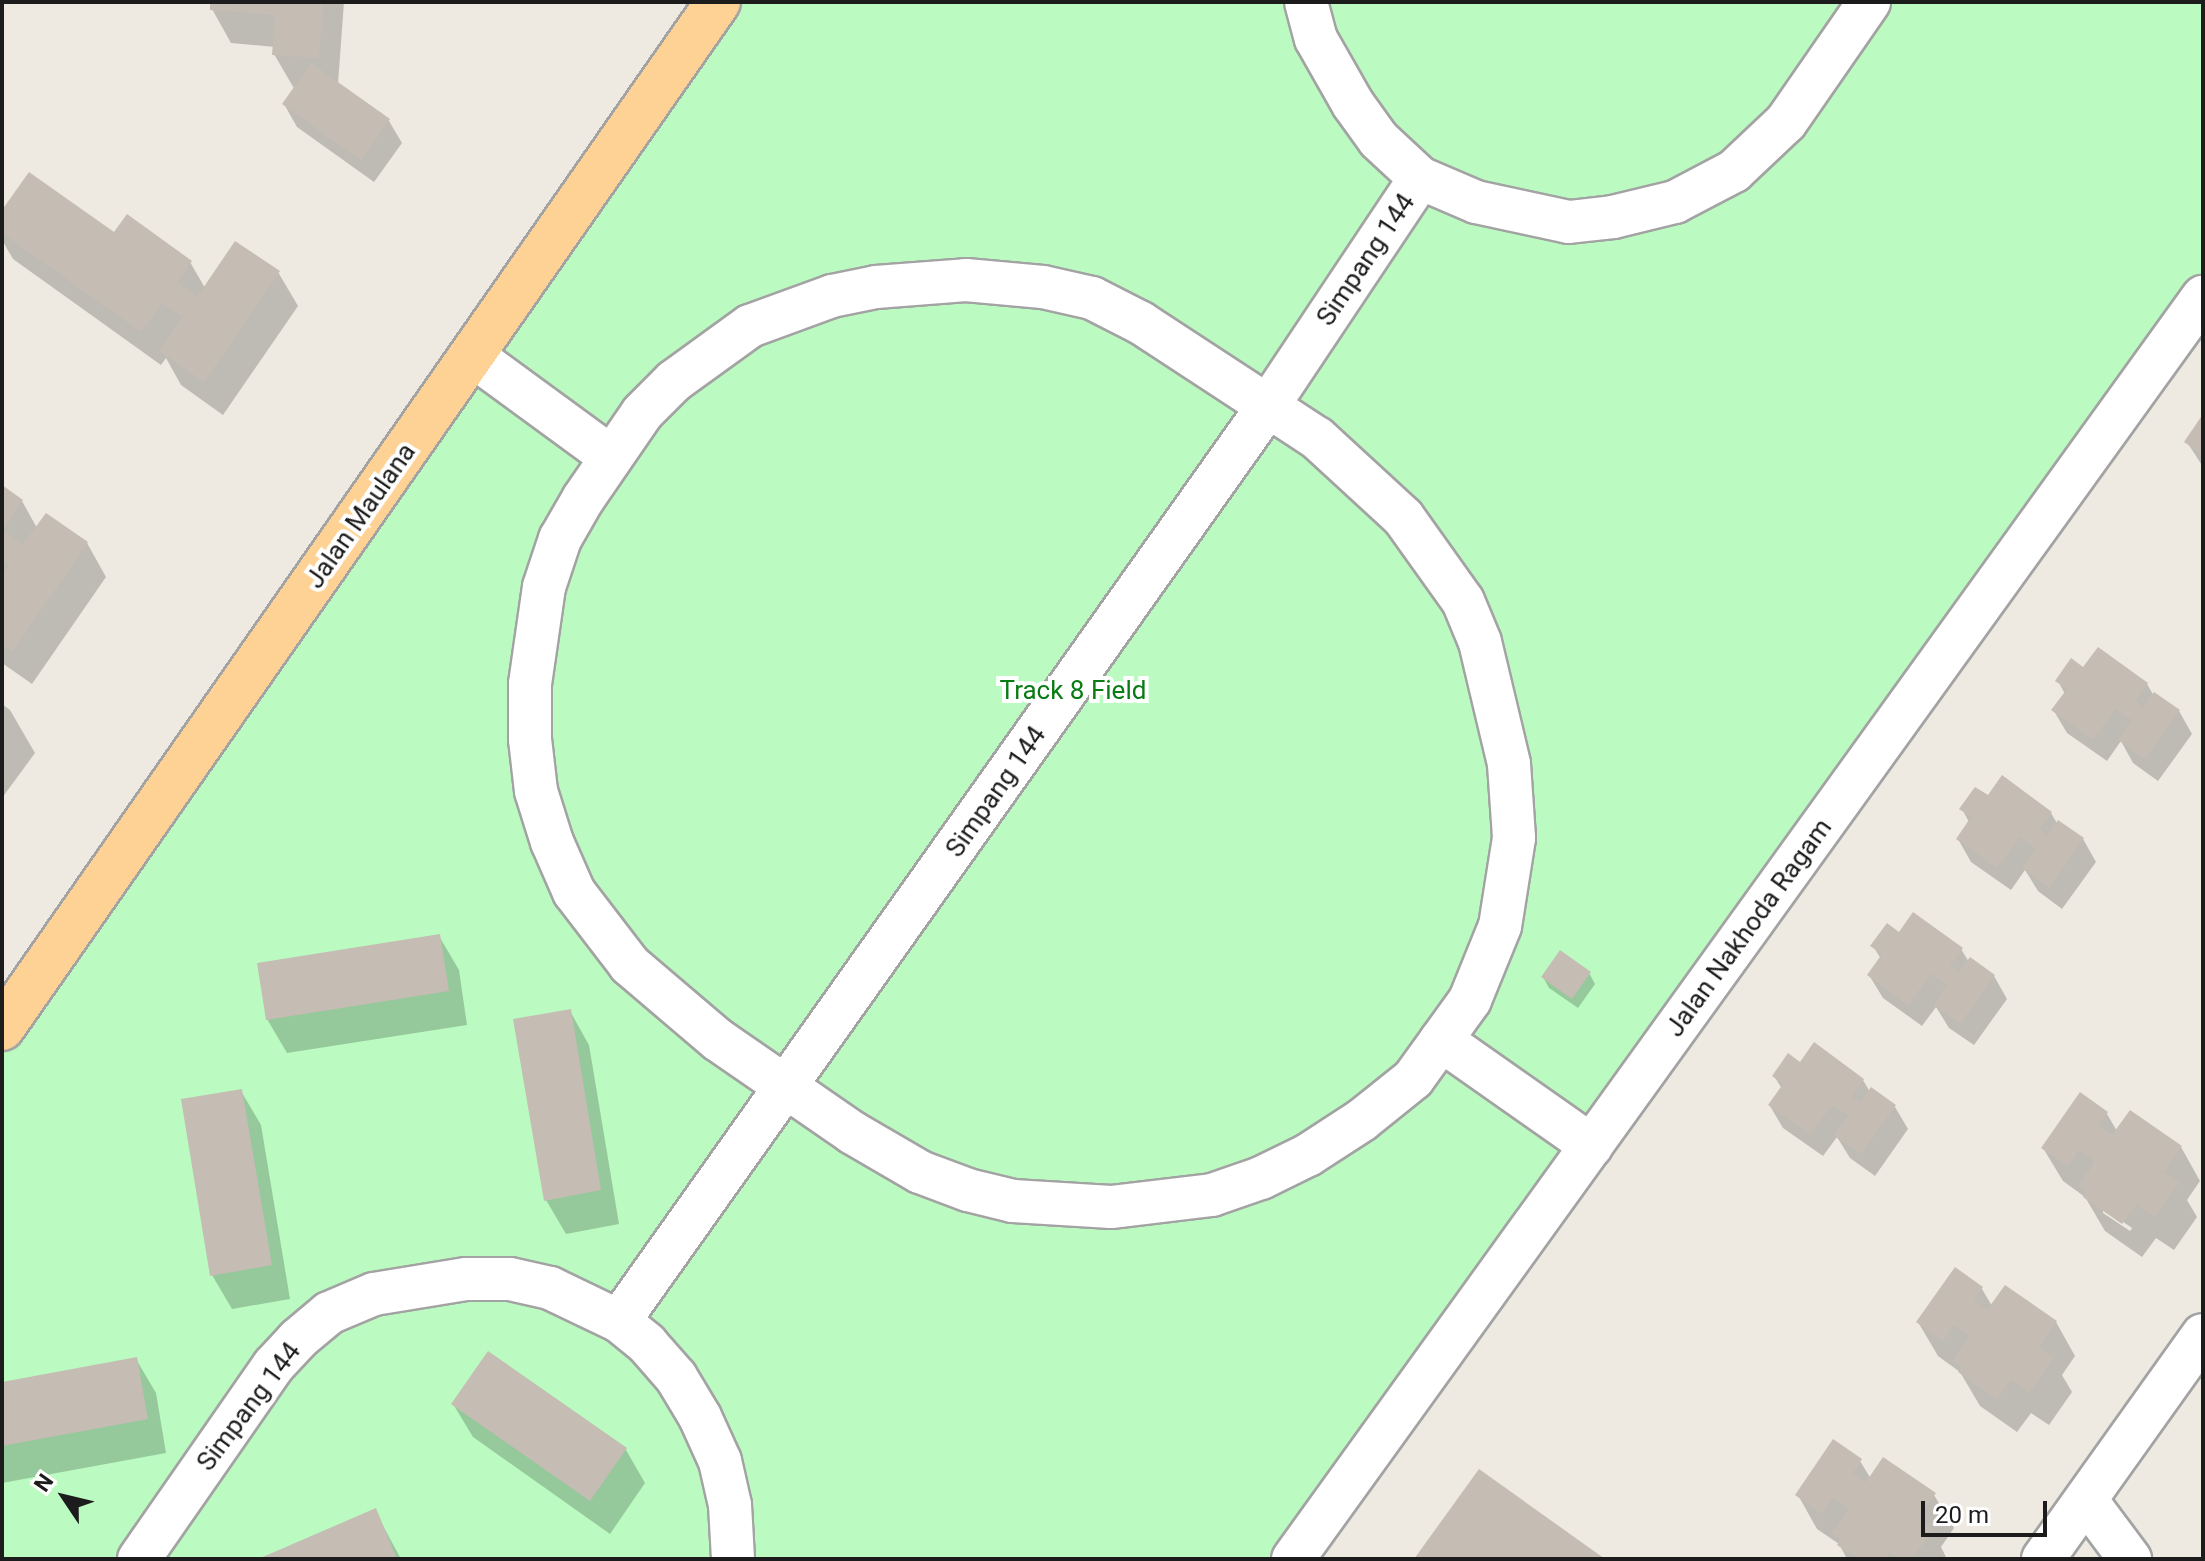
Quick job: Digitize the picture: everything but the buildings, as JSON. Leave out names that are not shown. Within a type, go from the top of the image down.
[{"type":"main road","name":"Jalan Maulana","points":[[2,1028],[718,2]]},
{"type":"street","points":[[1306,2],[1316,39],[1353,104],[1379,140],[1420,178],[1476,202],[1569,222],[1613,217],[1675,202],[1734,171],[1786,122],[1869,2]]},
{"type":"street","name":"Simpang 144","points":[[619,1321],[1268,406],[1420,178]]},
{"type":"street","points":[[1002,282],[1092,298],[1141,323],[1317,438],[1403,517],[1463,601],[1480,642],[1509,764],[1514,838],[1500,926],[1470,1000],[1413,1079],[1362,1120],[1308,1155],[1261,1178],[1212,1195],[1161,1204],[1055,1206],[1013,1201],[968,1190],[920,1172],[787,1088],[669,1000],[630,965],[574,892],[552,842],[536,791],[530,739],[530,684],[544,587],[560,539],[611,457],[642,413],[674,381],[750,326],[832,296],[918,283],[1002,282]]},
{"type":"street","name":"Jalan Nakhoda Ragam","points":[[1293,1559],[2203,297]]},
{"type":"street","points":[[473,356],[611,457]]},
{"type":"street","points":[[1441,1040],[1592,1146]]},
{"type":"street","name":"Simpang 144","points":[[139,1559],[274,1365],[298,1339],[329,1313],[374,1294],[419,1284],[466,1279],[510,1279],[550,1288],[619,1321],[647,1344],[676,1377],[700,1417],[720,1461],[730,1505],[733,1559]]},
{"type":"street","points":[[2043,1559],[2203,1335]]},
{"type":"street","points":[[2086,1500],[2130,1559]]},
{"type":"green space","name":"Track 8 Field","points":[[718,2],[2203,2],[2203,297],[1291,1559],[2,1559],[2,1028]]}]
